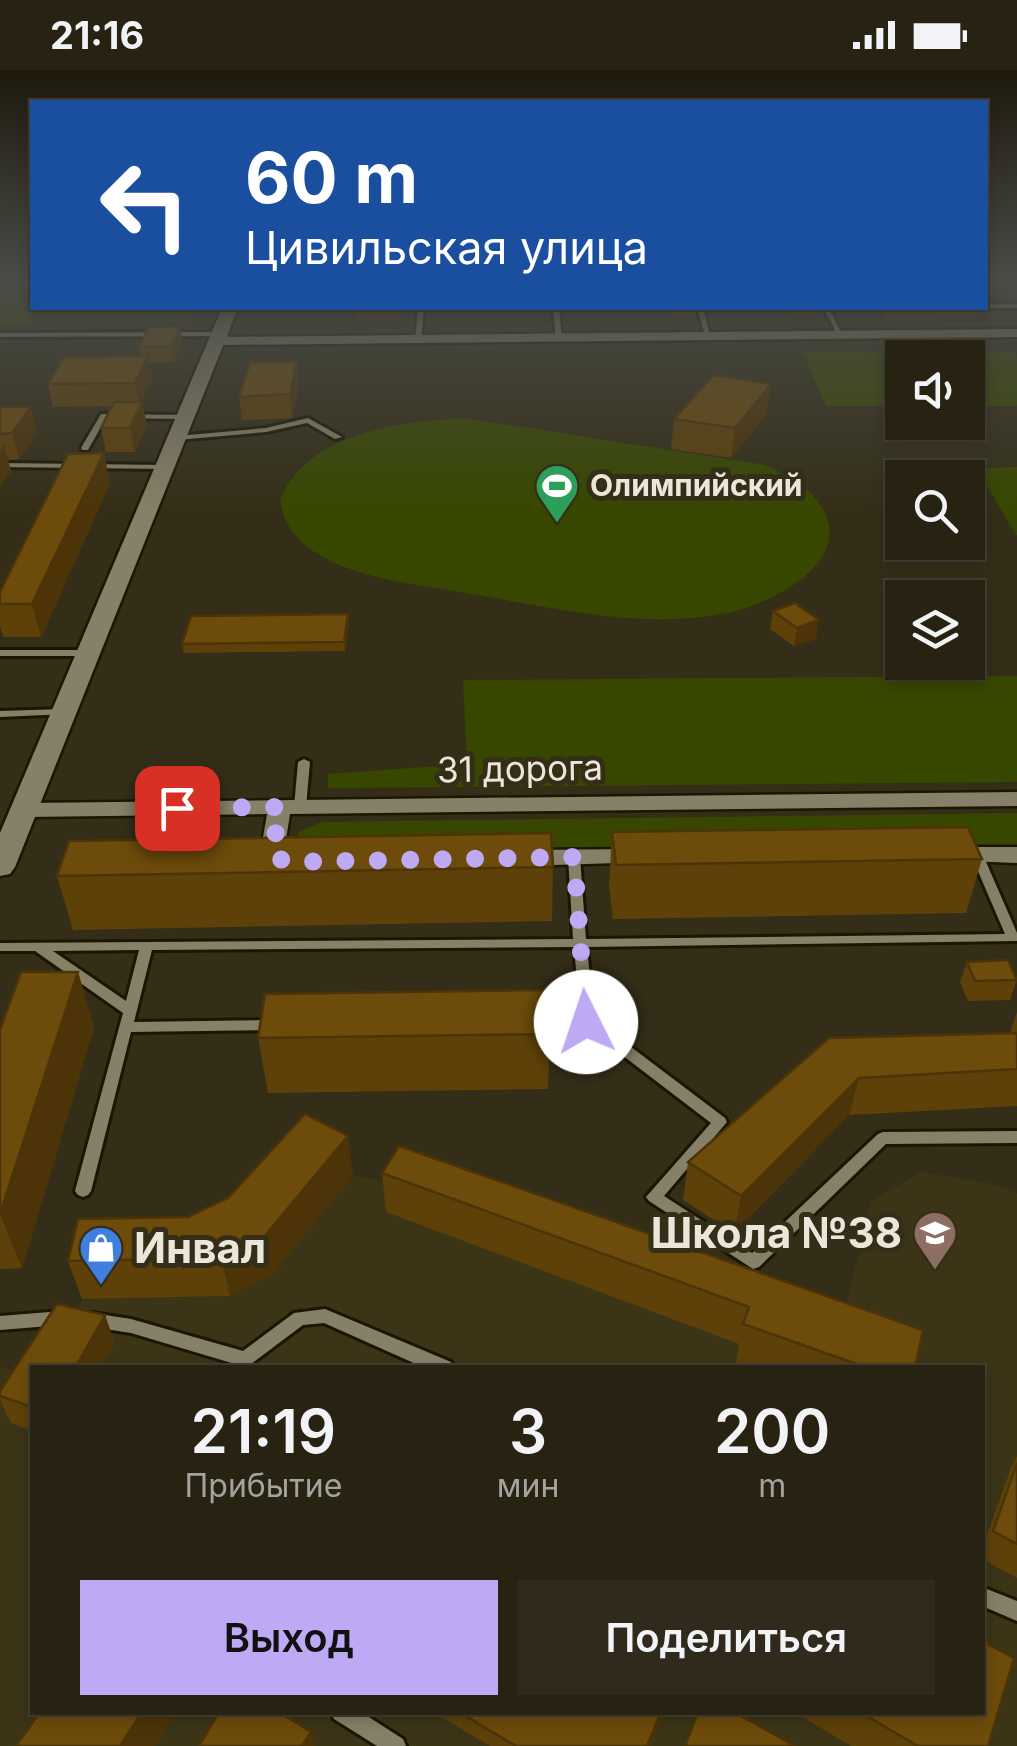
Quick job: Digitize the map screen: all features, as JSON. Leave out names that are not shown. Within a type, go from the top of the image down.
[{"type":"street","points":[[1,863],[212,354]]},
{"type":"street","name":"31 дорога","points":[[24,810],[1017,799]]},
{"type":"street","points":[[290,807],[272,855],[276,860],[305,861]]},
{"type":"street","points":[[920,856],[1017,855]]},
{"type":"street","points":[[497,858],[670,856]]},
{"type":"lane","points":[[85,448],[104,416],[182,427],[266,430],[308,420],[338,437]]},
{"type":"lane","points":[[0,464],[166,467]]},
{"type":"lane","points":[[65,482],[73,466]]},
{"type":"lane","points":[[0,654],[89,653]]},
{"type":"lane","points":[[0,714],[64,712]]},
{"type":"lane","points":[[290,807],[304,762]]},
{"type":"lane","points":[[0,947],[1015,939],[977,855]]},
{"type":"lane","points":[[574,857],[586,1022]]},
{"type":"lane","points":[[37,946],[128,1019],[299,1025]]},
{"type":"lane","points":[[84,1191],[147,946]]},
{"type":"lane","points":[[510,1022],[586,1022],[720,1122],[654,1198],[753,1262],[884,1138],[1017,1137]]},
{"type":"lane","points":[[0,1322],[74,1318],[132,1326],[242,1363],[300,1318],[324,1316],[438,1365]]},
{"type":"lane","points":[[985,1597],[1017,1610]]},
{"type":"lane","points":[[346,1715],[396,1746]]},
{"type":"shaded area","points":[[921,1172],[993,1184],[1017,1193],[1017,1746],[0,1746],[0,1367],[30,1374],[30,1715],[985,1715],[985,1365],[46,1365],[68,1333],[82,1299],[230,1296],[271,1275],[353,1175],[403,1185],[838,1340],[870,1202]]},
{"type":"green space","points":[[803,354],[885,354],[885,406],[826,406]]},
{"type":"green space","points":[[985,354],[1017,357],[1017,406],[985,406]]},
{"type":"green space","name":"Олимпийский","points":[[464,418],[765,465],[799,484],[819,503],[830,530],[827,548],[802,578],[784,591],[745,608],[696,618],[632,618],[567,611],[363,573],[323,557],[291,530],[280,500],[293,477],[312,459],[358,435],[412,423]]},
{"type":"green space","points":[[1017,467],[1017,536],[985,483],[985,468]]},
{"type":"green space","points":[[985,676],[1017,676],[1017,782],[328,788],[328,774],[467,764],[463,680],[885,677],[885,680],[985,680]]},
{"type":"green space","points":[[1017,813],[1017,845],[295,852],[299,832],[321,822]]},
{"type":"building","points":[[148,356],[135,383],[48,384],[64,357]]},
{"type":"building","points":[[250,362],[297,362],[290,394],[239,397]]},
{"type":"building","points":[[714,375],[771,384],[735,428],[674,419]]},
{"type":"building","points":[[114,402],[142,402],[130,428],[101,428]]},
{"type":"building","points":[[0,407],[31,407],[12,433],[0,434]]},
{"type":"building","points":[[104,453],[32,604],[0,604],[0,592],[68,454]]},
{"type":"building","points":[[795,603],[819,620],[797,628],[773,611]]},
{"type":"building","points":[[348,614],[344,642],[182,644],[191,616]]},
{"type":"building","points":[[968,827],[982,859],[616,865],[612,832]]},
{"type":"building","points":[[551,833],[553,867],[57,876],[69,841]]},
{"type":"building","points":[[1008,960],[1017,980],[975,981],[967,962]]},
{"type":"building","points":[[21,972],[78,972],[0,1214],[0,1030]]},
{"type":"building","points":[[548,990],[550,1034],[258,1038],[265,994]]},
{"type":"building","points":[[1017,1033],[1017,1069],[859,1078],[741,1196],[688,1162],[829,1038]]},
{"type":"building","points":[[305,1114],[348,1136],[264,1237],[221,1258],[68,1261],[78,1219],[188,1217],[228,1198]]},
{"type":"building","points":[[399,1146],[923,1330],[916,1365],[859,1365],[743,1324],[749,1307],[382,1173]]},
{"type":"building","points":[[57,1304],[105,1315],[77,1365],[30,1365],[30,1406],[0,1396]]},
{"type":"building","points":[[1017,1463],[1017,1544],[993,1531]]},
{"type":"building","points":[[985,1643],[1014,1658],[988,1746],[918,1746],[865,1715],[985,1715]]},
{"type":"building","points":[[38,1715],[140,1715],[120,1746],[16,1746]]},
{"type":"building","points":[[217,1715],[284,1715],[311,1732],[302,1746],[199,1746]]},
{"type":"building","points":[[464,1715],[660,1715],[647,1746],[516,1746]]},
{"type":"building","points":[[697,1715],[739,1715],[795,1746],[685,1746]]},
{"type":"place","name":"Олимпийский","points":[[557,524]]},
{"type":"place","name":"Школа №38","points":[[935,1271]]},
{"type":"place","name":"Инвал","points":[[101,1286]]},
{"type":"route","points":[[177,808],[280,807],[272,855],[286,862],[574,857],[586,1022]]}]
